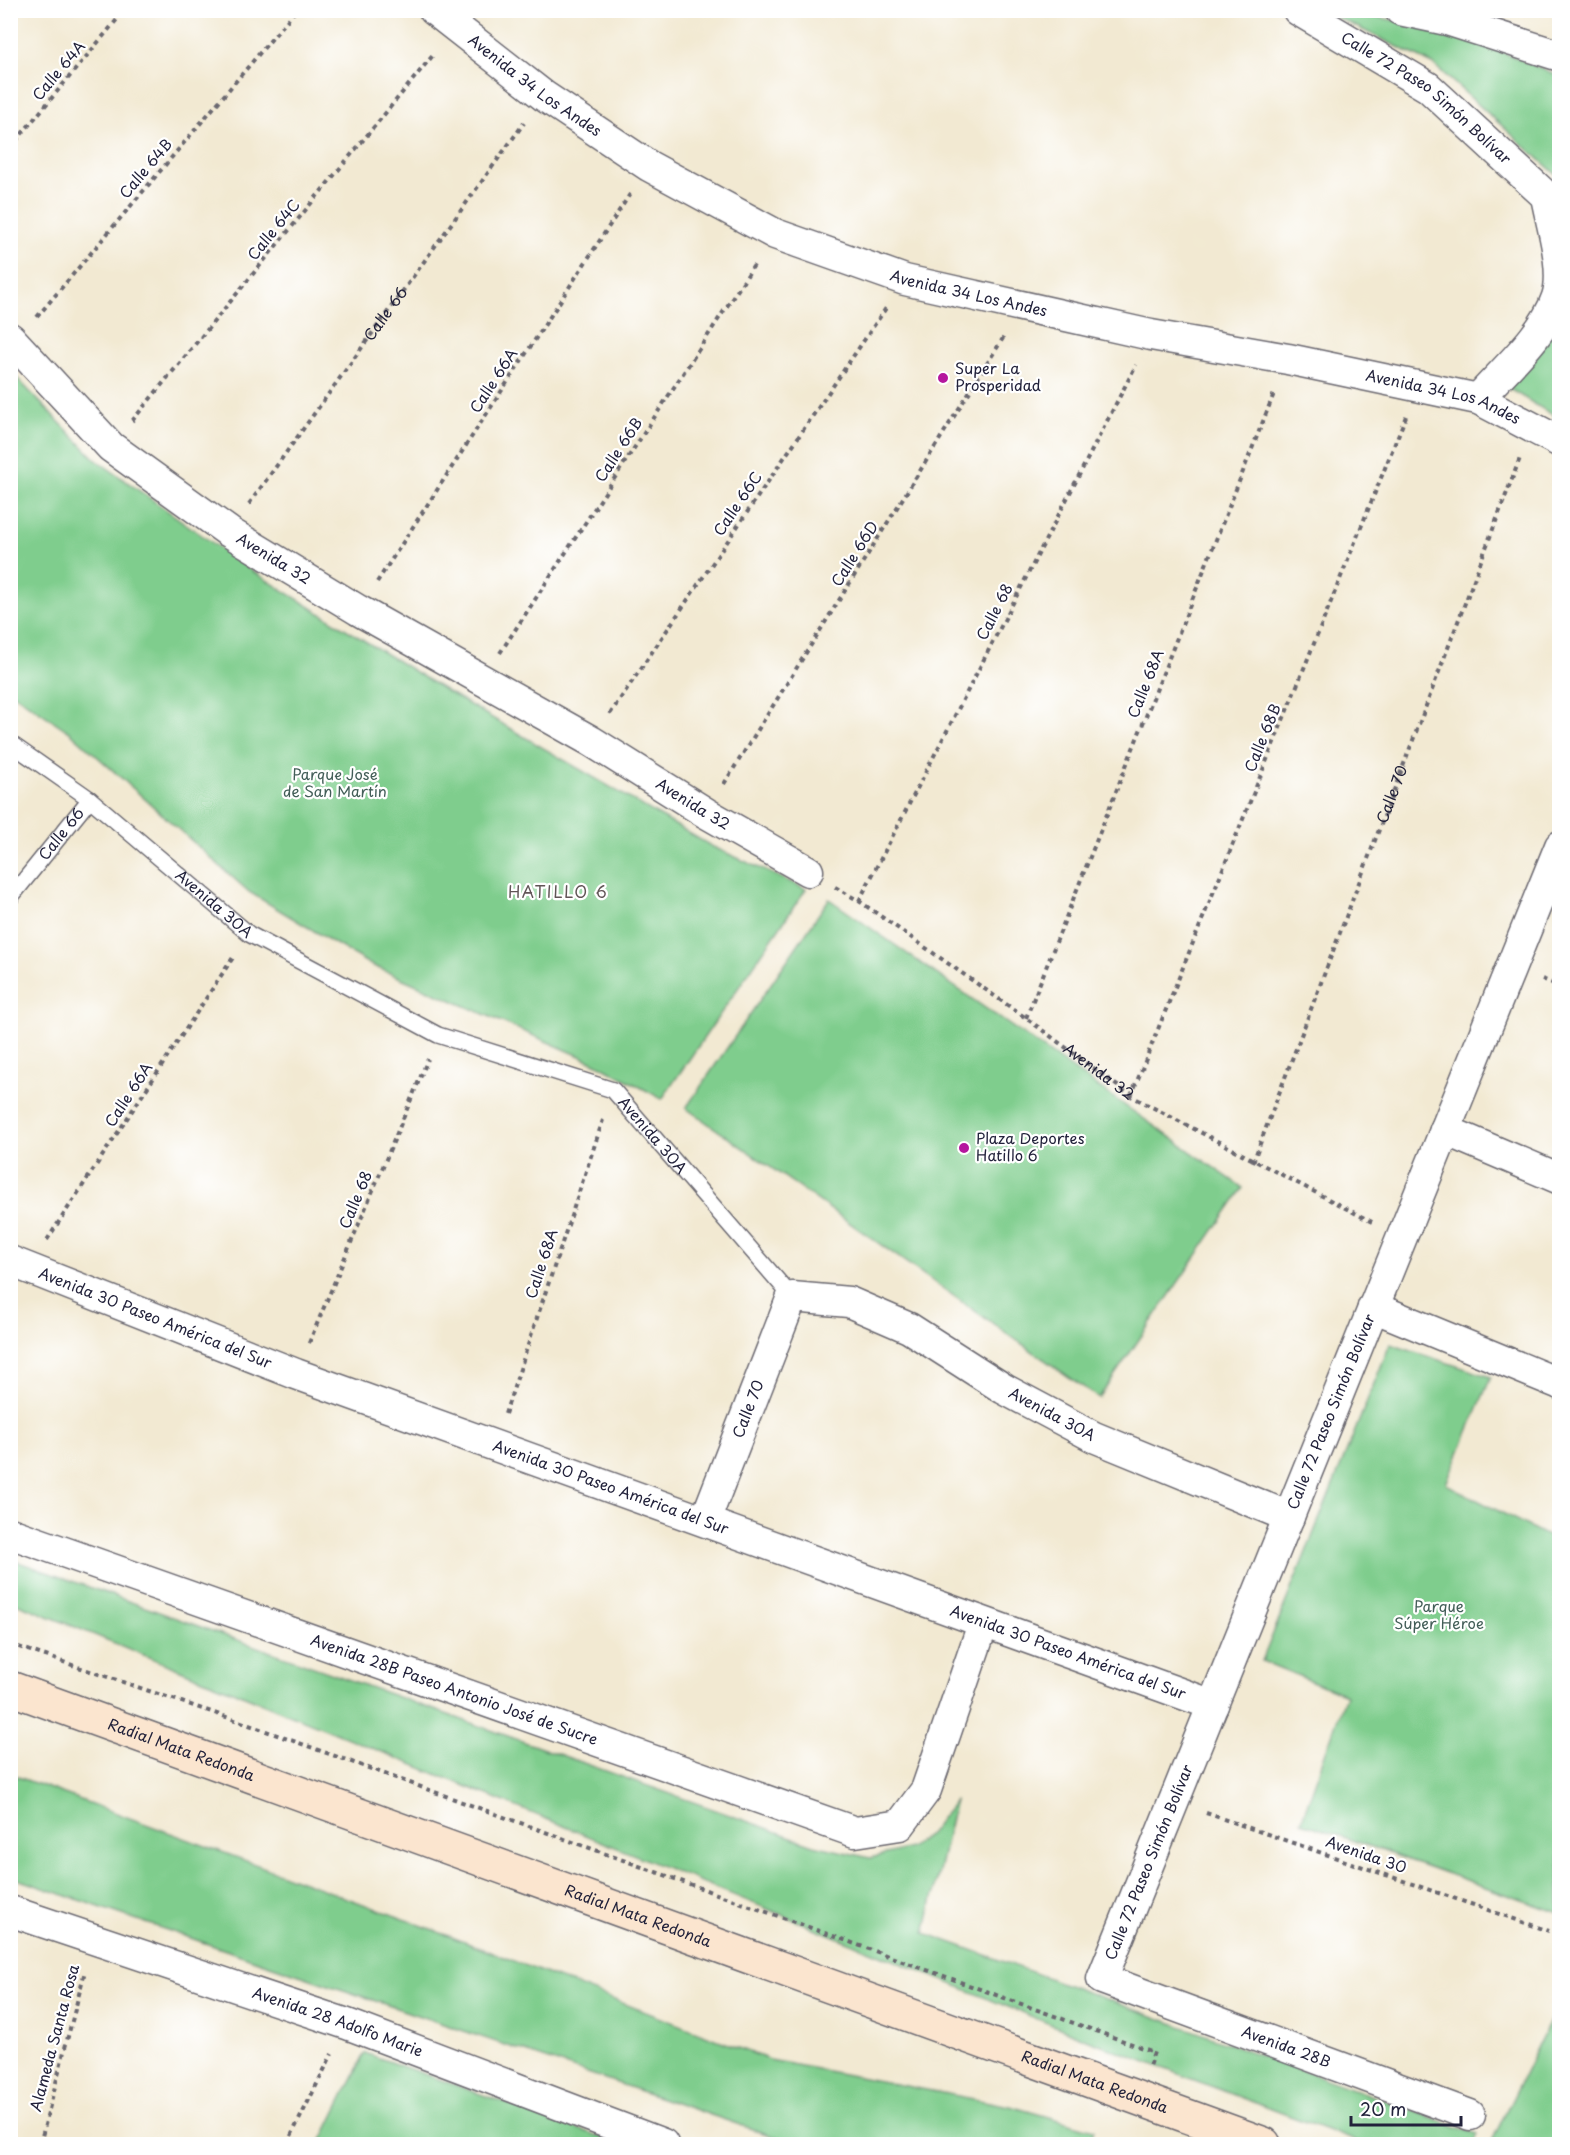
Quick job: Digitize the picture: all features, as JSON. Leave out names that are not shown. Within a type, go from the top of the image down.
[{"type":"main road","name":"Radial Mata Redonda","points":[[10,1688],[1264,2145]]},
{"type":"street","name":"Calle 72 Paseo Simón Bolívar","points":[[1298,10],[1428,87],[1553,205],[1559,263],[1557,296],[1537,332],[1478,399]]},
{"type":"street","points":[[1400,10],[1447,20],[1560,56]]},
{"type":"street","name":"Avenida 34 Los Andes","points":[[445,19],[544,96],[649,166],[775,234],[905,280],[1151,335],[1288,359],[1478,399],[1560,442]]},
{"type":"street","name":"Avenida 32","points":[[13,341],[111,447],[230,532],[358,610],[591,741],[706,813],[808,871]]},
{"type":"street","name":"Calle 72 Paseo Simón Bolívar","points":[[1102,1979],[1560,846]]},
{"type":"street","points":[[1445,1130],[1560,1179]]},
{"type":"street","name":"Avenida 30 Paseo América del Sur","points":[[20,1265],[296,1374],[983,1624],[1213,1705]]},
{"type":"street","name":"Avenida 30A","points":[[792,1297],[849,1302],[909,1328],[1004,1389],[1094,1437],[1289,1516]]},
{"type":"street","name":"Calle 70","points":[[705,1521],[792,1297]]},
{"type":"street","points":[[1373,1307],[1560,1384]]},
{"type":"street","name":"Avenida 28B Paseo Antonio José de Sucre","points":[[10,1533],[855,1833],[900,1825],[926,1790],[983,1624]]},
{"type":"street","name":"Avenida 28 Adolfo Marie","points":[[10,1911],[347,2024],[663,2145]]},
{"type":"street","name":"Avenida 28B","points":[[1102,1979],[1470,2115]]},
{"type":"lane","name":"Avenida 30A","points":[[10,744],[90,799],[249,934],[438,1035],[613,1090],[792,1297]]},
{"type":"lane","name":"Calle 66","points":[[10,898],[90,799]]},
{"type":"path","name":"Calle 64A","points":[[10,148],[125,10]]},
{"type":"path","name":"Calle 64B","points":[[13,341],[296,10]]},
{"type":"path","name":"Calle 64C","points":[[111,447],[445,19]]},
{"type":"path","name":"Calle 66","points":[[230,532],[544,96]]},
{"type":"path","name":"Calle 66A","points":[[358,610],[649,166]]},
{"type":"path","name":"Calle 66B","points":[[483,679],[775,234]]},
{"type":"path","name":"Calle 66C","points":[[591,741],[905,280]]},
{"type":"path","name":"Calle 66D","points":[[706,813],[1023,307]]},
{"type":"path","name":"Calle 68","points":[[860,901],[1151,335]]},
{"type":"path","name":"Calle 68A","points":[[1026,1018],[1288,359]]},
{"type":"path","name":"Calle 68B","points":[[1131,1096],[1418,388]]},
{"type":"path","name":"Calle 70","points":[[1253,1162],[1532,426]]},
{"type":"path","name":"Avenida 32","points":[[808,871],[860,901],[1026,1018],[1131,1096],[1253,1162],[1402,1237]]},
{"type":"path","name":"Calle 66A","points":[[20,1265],[249,934]]},
{"type":"path","name":"Calle 68","points":[[296,1374],[438,1035]]},
{"type":"path","name":"Calle 68A","points":[[494,1446],[613,1090]]},
{"type":"path","points":[[10,1644],[240,1722],[1154,2052],[1136,2100]]},
{"type":"path","name":"Avenida 30","points":[[1174,1802],[1550,1931]]},
{"type":"path","name":"Alameda Santa Rosa","points":[[40,2145],[94,1938]]},
{"type":"path","points":[[287,2145],[347,2024]]},
{"type":"green space","points":[[1324,11],[1341,11],[1450,30],[1559,76],[1559,177],[1433,64]]},
{"type":"green space","points":[[1559,297],[1559,419],[1503,385]]},
{"type":"green space","name":"Parque José de San Martín","points":[[11,372],[95,459],[252,571],[446,691],[711,846],[806,889],[662,1099],[596,1063],[369,964],[249,892],[71,733],[11,692]]},
{"type":"green space","name":"Plaza Deportes Hatillo 6","points":[[829,899],[1243,1188],[1099,1398],[686,1108]]},
{"type":"green space","name":"Parque Súper Héroe","points":[[1390,1344],[1491,1377],[1446,1484],[1559,1542],[1559,1913],[1301,1822],[1346,1695],[1262,1661]]},
{"type":"green space","points":[[10,1559],[814,1845],[870,1858],[910,1848],[930,1833],[955,1800],[925,1933],[1477,2134],[1473,2144],[1364,2144],[1099,2044],[11,1601]]},
{"type":"green space","points":[[10,1774],[423,1926],[770,2060],[1010,2106],[1094,2130],[1089,2144],[796,2144],[11,1877]]},
{"type":"green space","points":[[1559,2003],[1559,2144],[1491,2143]]},
{"type":"green space","points":[[365,2053],[621,2144],[320,2144]]},
{"type":"place","name":"Super La Prosperidad","points":[[943,378]]},
{"type":"place","name":"Plaza Deportes Hatillo 6","points":[[964,1148]]},
{"type":"district","name":"HATILLO 6","points":[[558,892]]}]
